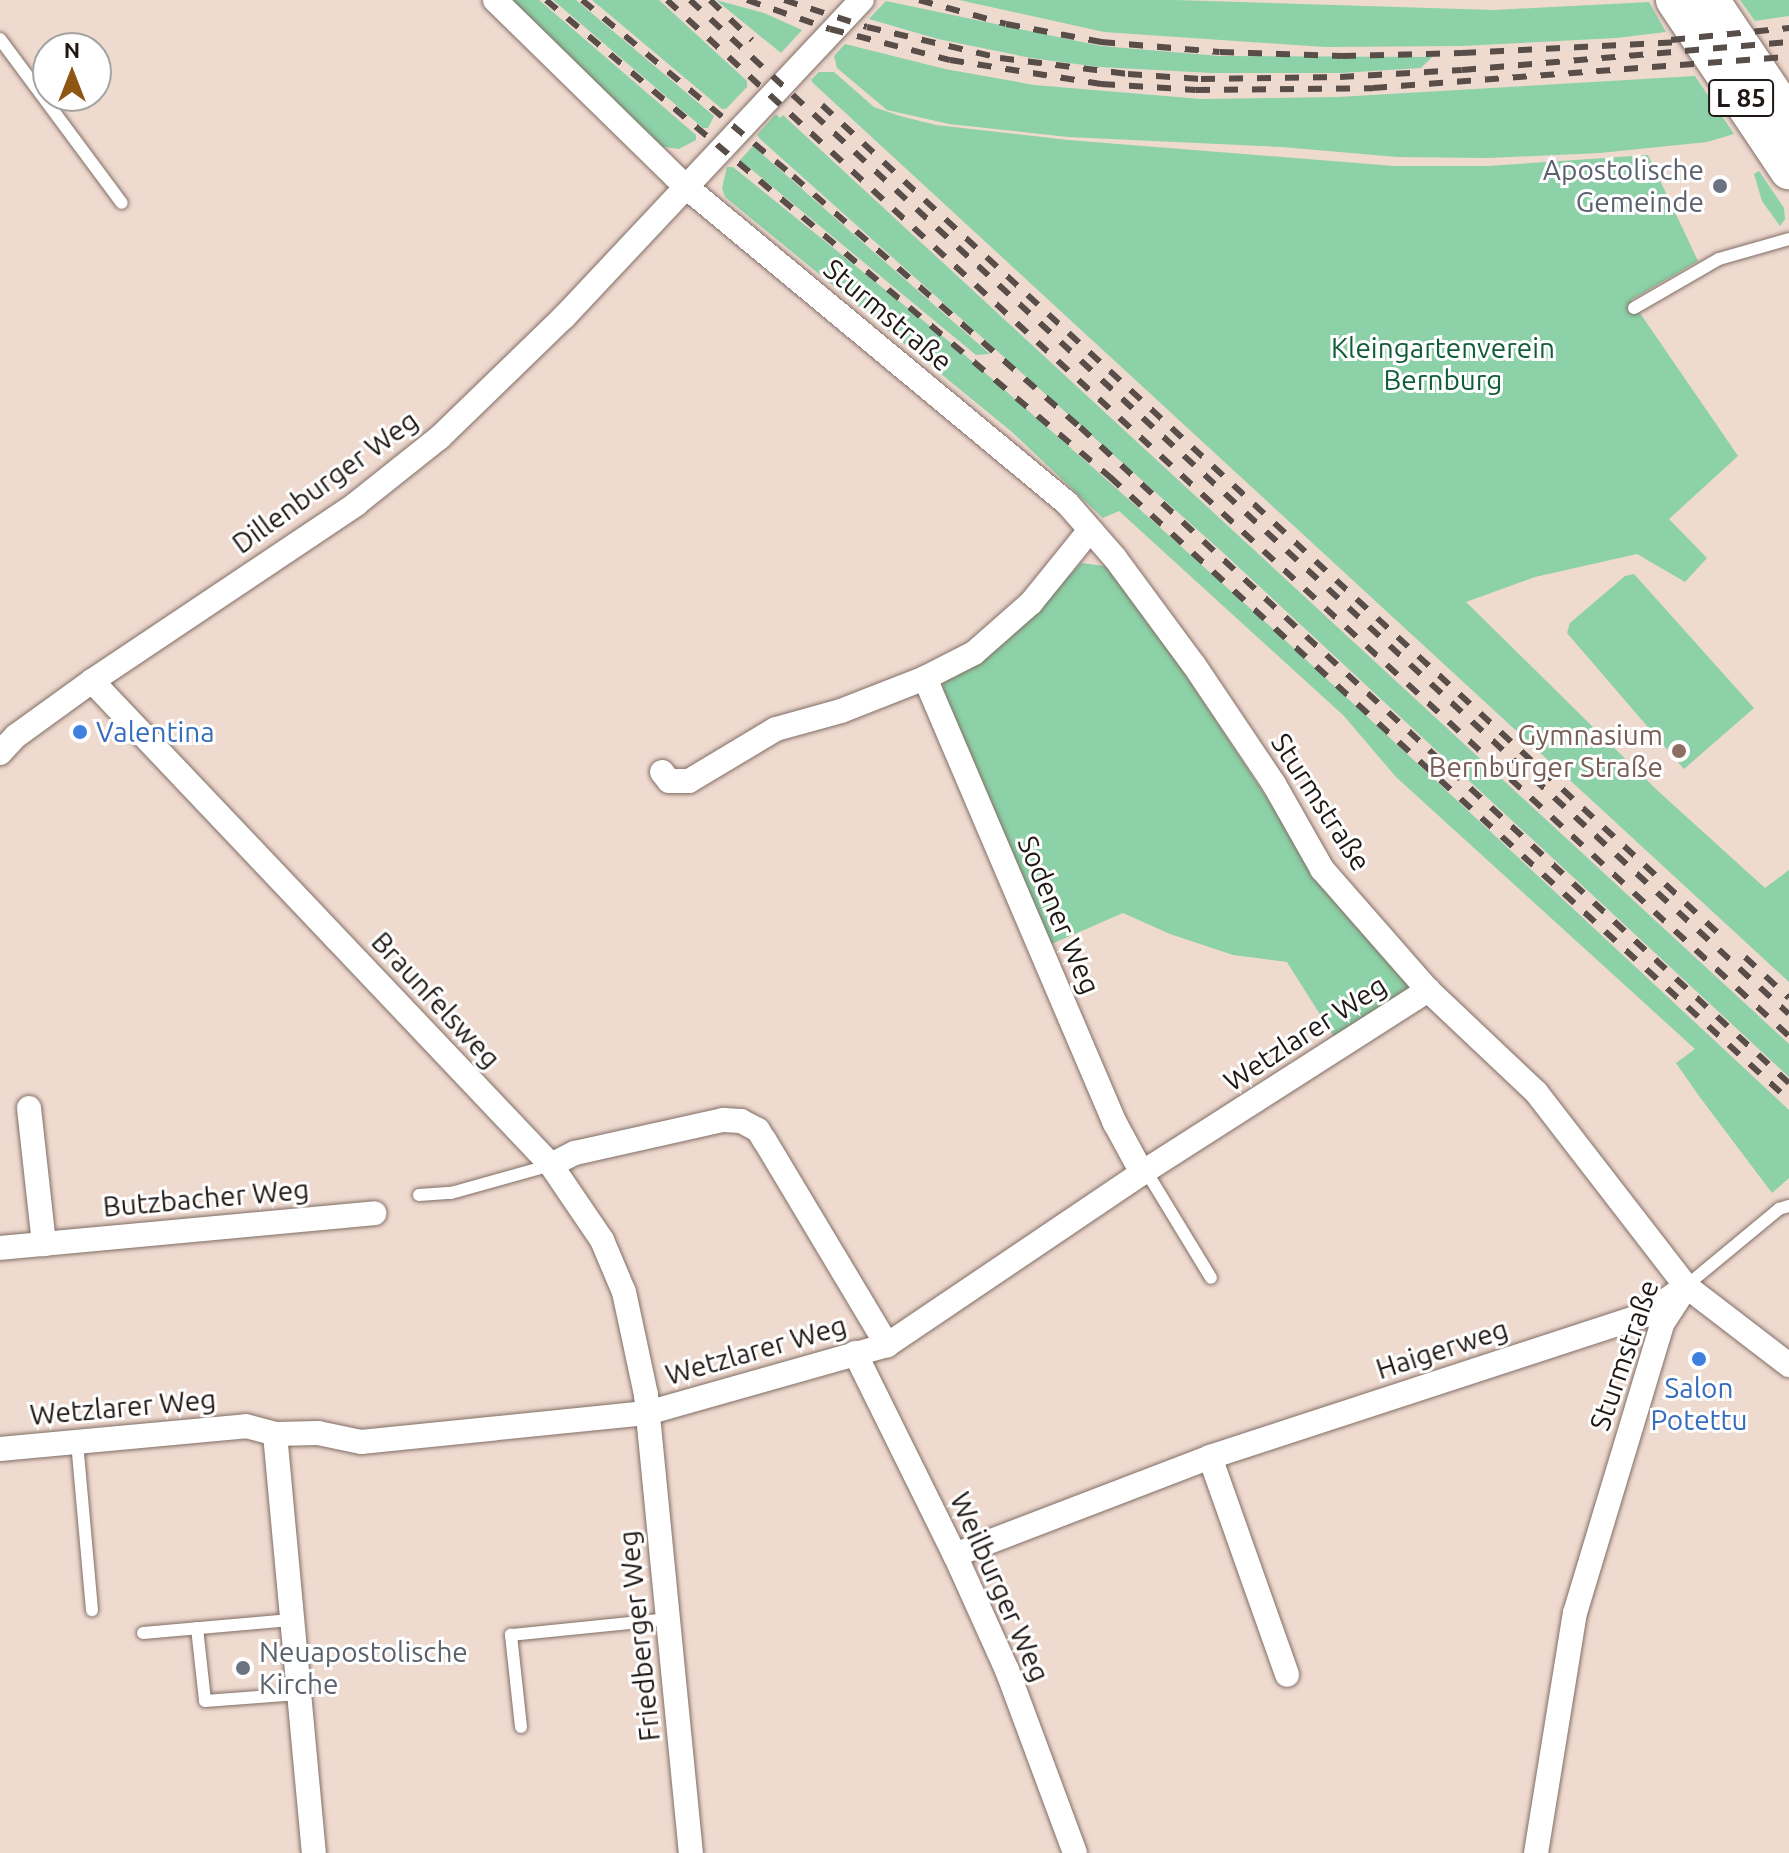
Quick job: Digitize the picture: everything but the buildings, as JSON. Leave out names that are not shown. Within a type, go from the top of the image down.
[{"type":"main road","name":"L 85","points":[[1675,0],[1789,170]]},
{"type":"main road","name":"L 85","points":[[1710,0],[1789,118]]},
{"type":"street","name":"Sturmstraße","points":[[495,0],[685,186],[1067,503],[1194,665],[1274,784],[1322,869],[1428,990],[1536,1092],[1686,1286],[1662,1324],[1575,1613],[1536,1853]]},
{"type":"street","name":"Dillenburger Weg","points":[[0,753],[16,736],[92,681],[356,504],[440,437],[564,317],[862,0]]},
{"type":"street","points":[[662,772],[669,781],[689,781],[776,729],[841,711],[925,678],[974,653],[1031,603],[1090,530]]},
{"type":"street","name":"Sodener Weg","points":[[925,678],[1115,1123],[1144,1172]]},
{"type":"street","name":"Braunfelsweg","points":[[92,681],[551,1165],[602,1240],[624,1292],[638,1348],[647,1413]]},
{"type":"street","name":"Wetzlarer Weg","points":[[0,1449],[246,1426],[275,1434],[318,1433],[361,1442],[647,1413],[887,1345],[1144,1172],[1428,990]]},
{"type":"street","points":[[29,1108],[44,1244]]},
{"type":"street","points":[[551,1165],[575,1153],[723,1120],[749,1125],[765,1141],[887,1345]]},
{"type":"street","name":"Butzbacher Weg","points":[[0,1248],[374,1213]]},
{"type":"street","points":[[1686,1286],[1789,1365]]},
{"type":"street","name":"Haigerweg","points":[[955,1555],[1210,1457],[1645,1315],[1686,1286]]},
{"type":"street","name":"Weilburger Weg","points":[[855,1353],[955,1555],[1007,1670],[1075,1853]]},
{"type":"street","name":"Friedberger Weg","points":[[647,1413],[691,1853]]},
{"type":"street","points":[[275,1434],[314,1853]]},
{"type":"street","points":[[1210,1457],[1287,1675]]},
{"type":"lane","points":[[0,39],[122,203]]},
{"type":"lane","points":[[1634,308],[1719,259],[1789,239]]},
{"type":"lane","points":[[419,1195],[451,1193],[551,1165]]},
{"type":"lane","points":[[1144,1172],[1211,1278]]},
{"type":"lane","points":[[1686,1286],[1779,1209],[1789,1206]]},
{"type":"lane","points":[[77,1442],[92,1610]]},
{"type":"lane","points":[[521,1727],[511,1635],[668,1619]]},
{"type":"lane","points":[[143,1633],[293,1620]]},
{"type":"lane","points":[[197,1628],[205,1701],[299,1694]]},
{"type":"green space","points":[[505,0],[539,0],[696,135],[696,140],[679,149],[658,146]]},
{"type":"green space","points":[[553,0],[576,0],[714,116],[708,128],[703,128]]},
{"type":"green space","points":[[592,0],[659,0],[747,81],[747,87],[726,109],[722,109]]},
{"type":"green space","points":[[716,0],[764,13],[802,30],[781,53]]},
{"type":"green space","points":[[959,0],[1176,0],[1494,10],[1649,2],[1666,32],[1616,38],[1461,46],[1325,47],[1104,32]]},
{"type":"green space","points":[[1740,0],[1789,0],[1789,16],[1755,21]]},
{"type":"green space","points":[[886,1],[1101,46],[1220,56],[1432,57],[1421,68],[1341,73],[1212,73],[1099,67],[1031,58],[938,39],[869,19]]},
{"type":"green space","points":[[845,44],[945,69],[1034,85],[1201,99],[1338,97],[1695,76],[1734,134],[1707,142],[1600,153],[1488,158],[1397,157],[1282,147],[1068,137],[949,124],[887,110],[837,68],[834,56]]},
{"type":"green space","name":"Kleingartenverein Bernburg","points":[[819,72],[834,72],[874,107],[900,116],[936,125],[1068,140],[1394,166],[1488,166],[1648,155],[1698,261],[1631,300],[1738,456],[1669,519],[1707,558],[1685,582],[1637,554],[1535,577],[1466,602],[1658,791],[1765,888],[1789,870],[1789,982],[813,83],[811,80]]},
{"type":"green space","points":[[776,114],[780,118],[783,115],[1789,1044],[1789,1077],[1219,549],[760,139],[757,135]]},
{"type":"green space","points":[[753,146],[990,354],[976,355],[740,160]]},
{"type":"green space","points":[[727,167],[733,167],[951,343],[1107,480],[1272,628],[1789,1110],[1789,1178],[1772,1193],[1699,1096],[1676,1063],[1695,1049],[1396,777],[1344,716],[1119,511],[1103,518],[1012,432],[725,197],[722,188]]},
{"type":"green space","points":[[1759,171],[1784,208],[1785,219],[1780,226],[1762,201],[1754,174]]},
{"type":"green space","points":[[1081,563],[1105,566],[1125,583],[1319,877],[1410,984],[1411,989],[1336,1040],[1287,962],[1233,955],[1170,934],[1123,913],[1047,946],[941,694],[945,680],[1012,636]]},
{"type":"green space","points":[[1634,574],[1754,708],[1684,769],[1567,633],[1570,623],[1625,576]]},
{"type":"railway","points":[[546,0],[1110,477],[1789,1100]]},
{"type":"railway","points":[[582,0],[793,176],[1080,427],[1789,1083]]},
{"type":"railway","points":[[667,0],[1789,1036]]},
{"type":"railway","points":[[690,0],[1789,1014]]},
{"type":"railway","points":[[710,0],[752,40]]},
{"type":"railway","points":[[747,0],[830,29],[950,60],[1101,84],[1196,90],[1373,88],[1789,57]]},
{"type":"railway","points":[[784,0],[867,27],[1000,58],[1128,74],[1201,79],[1340,77],[1462,70],[1789,42]]},
{"type":"railway","points":[[919,0],[1006,24],[1101,42],[1220,52],[1342,56],[1681,42]]},
{"type":"railway","points":[[1671,40],[1789,28]]},
{"type":"railway","points":[[822,105],[1718,933]]},
{"type":"railway","points":[[1745,957],[1789,998]]},
{"type":"place","name":"Apostolische Gemeinde","points":[[1720,186]]},
{"type":"place","name":"Valentina","points":[[80,732]]},
{"type":"place","name":"Gymnasium Bernburger Straße","points":[[1679,751]]},
{"type":"place","name":"Salon Potettu","points":[[1699,1359]]},
{"type":"place","name":"Neuapostolische Kirche","points":[[243,1668]]}]
